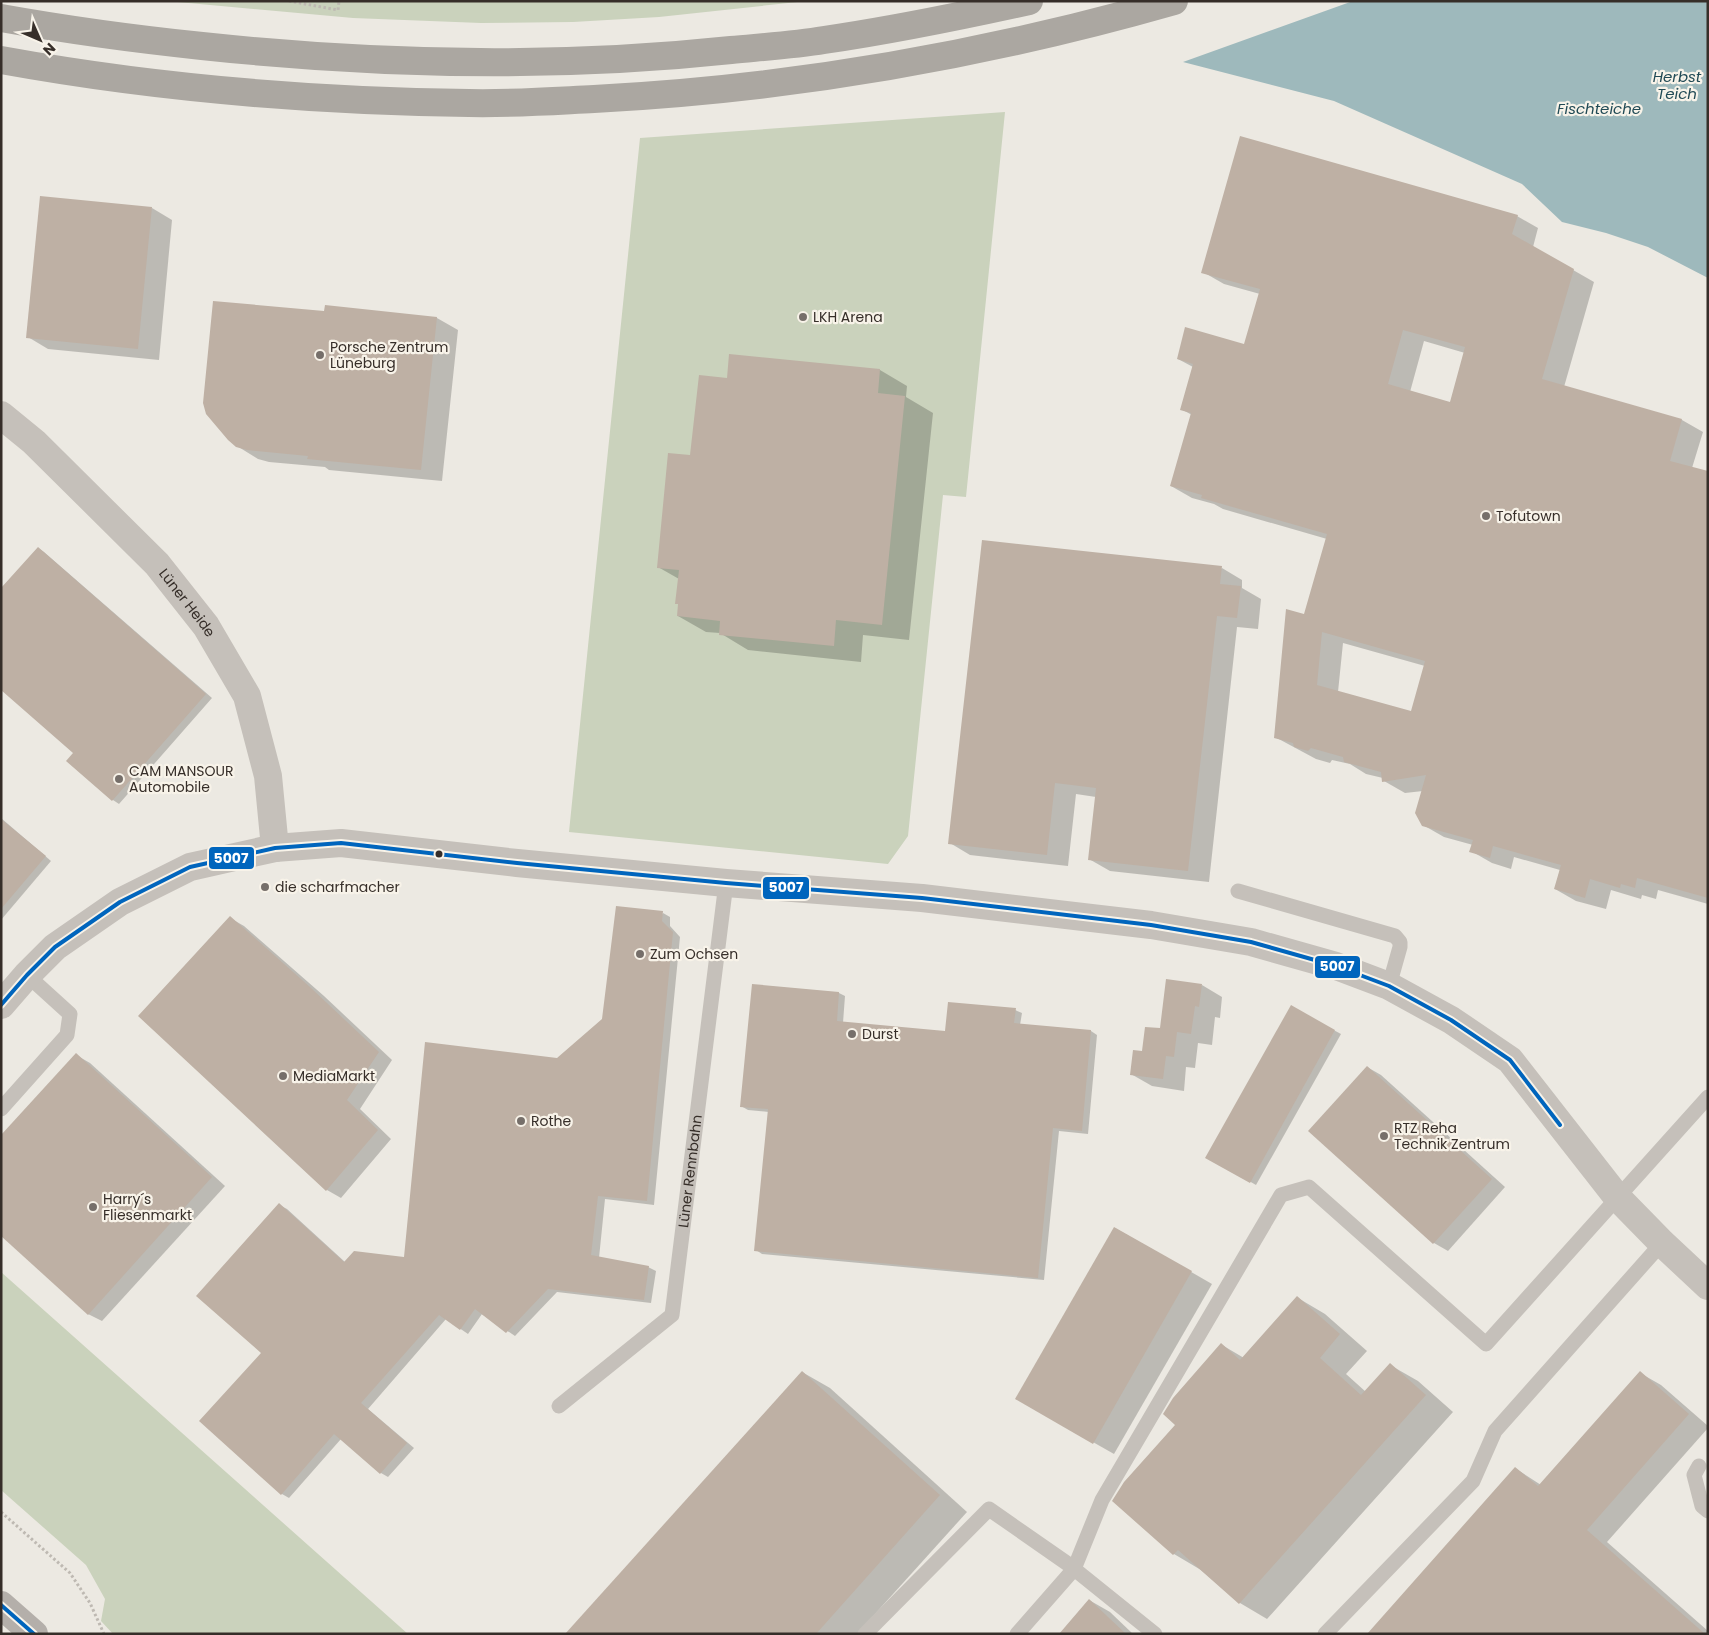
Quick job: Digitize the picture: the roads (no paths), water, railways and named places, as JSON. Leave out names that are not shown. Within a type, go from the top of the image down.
[{"type":"highway","points":[[1,18],[58,28],[240,50],[350,59],[481,64],[662,58],[823,41],[965,15],[1029,1]]},
{"type":"highway","points":[[1,60],[144,82],[349,100],[472,103],[644,96],[831,76],[969,52],[1126,15],[1174,1]]},
{"type":"main road","points":[[1,1605],[34,1634]]},
{"type":"street","name":"Lüner Heide","points":[[1,415],[34,442],[158,564],[206,626],[247,696],[268,776],[275,848]]},
{"type":"street","points":[[1,1005],[55,947],[120,902],[190,867],[275,848],[341,843],[517,863],[726,883],[922,898],[1150,925],[1252,942],[1336,966],[1389,986],[1450,1020],[1510,1060],[1617,1198],[1708,1286]]},
{"type":"lane","name":"Lüner Rennbahn","points":[[559,1406],[672,1315],[726,883]]},
{"type":"lane","points":[[1238,890],[1395,936],[1400,942],[1400,947],[1389,986]]},
{"type":"lane","points":[[1,1109],[67,1035],[70,1014],[28,975]]},
{"type":"lane","points":[[1017,1634],[1074,1569],[1102,1500],[1280,1196],[1308,1187],[1486,1344],[1708,1097]]},
{"type":"lane","points":[[1325,1634],[1473,1481],[1495,1431],[1662,1243]]},
{"type":"lane","points":[[1699,1466],[1694,1475],[1702,1506],[1708,1511]]},
{"type":"lane","points":[[865,1634],[989,1509],[1074,1569],[1155,1634]]},
{"type":"water","name":"Fischteiche","points":[[1353,1],[1708,1],[1708,278],[1648,247],[1606,233],[1562,222],[1522,184],[1334,101],[1183,62]]},
{"type":"place","name":"LKH Arena","points":[[803,317]]},
{"type":"place","name":"Porsche Zentrum Lüneburg","points":[[320,355]]},
{"type":"place","name":"Tofutown","points":[[1486,516]]},
{"type":"place","name":"CAM MANSOUR Automobile","points":[[119,779]]},
{"type":"place","name":"die scharfmacher","points":[[265,887]]},
{"type":"place","name":"Zum Ochsen","points":[[640,954]]},
{"type":"place","name":"Durst","points":[[852,1034]]},
{"type":"place","name":"MediaMarkt","points":[[283,1076]]},
{"type":"place","name":"Rothe","points":[[521,1121]]},
{"type":"place","name":"RTZ Reha Technik Zentrum","points":[[1384,1136]]},
{"type":"place","name":"Harry´s Fliesenmarkt","points":[[93,1207]]},
{"type":"water label","name":"Herbst Teich","points":[[1677,86]]}]
